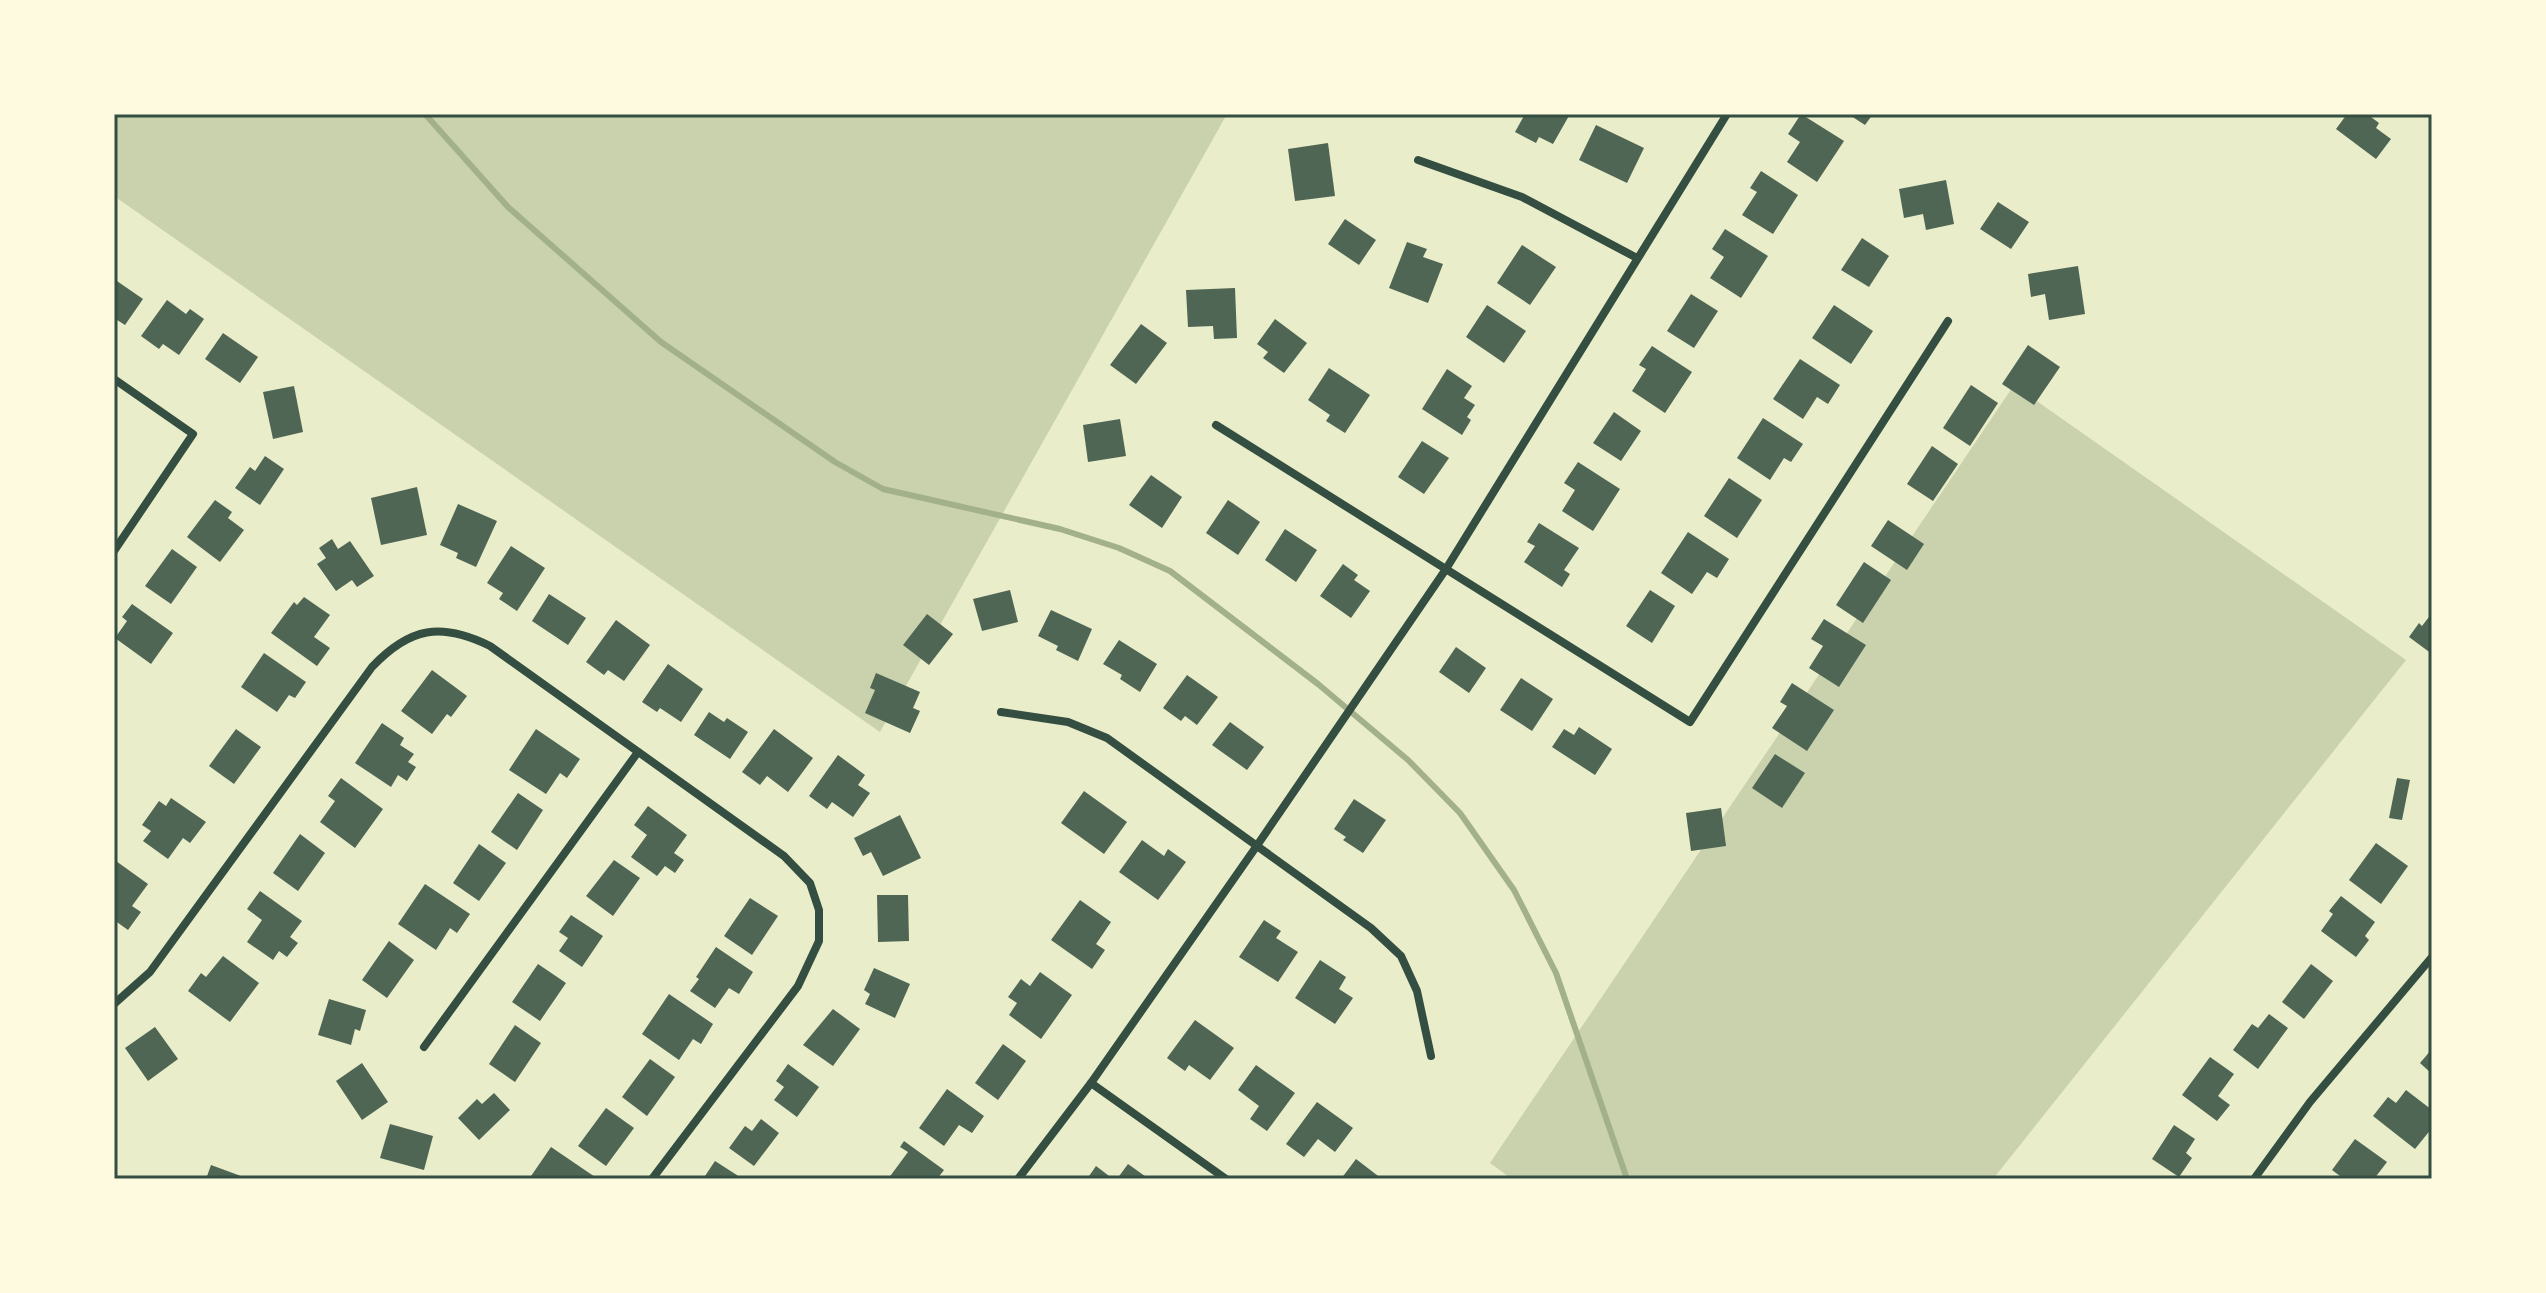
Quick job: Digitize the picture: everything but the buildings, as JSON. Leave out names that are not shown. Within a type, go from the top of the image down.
[{"type":"street","points":[[1018,1179],[1091,1083],[1446,569],[1727,114]]},
{"type":"street","points":[[1418,160],[1522,197],[1637,258]]},
{"type":"street","points":[[1216,425],[1690,722],[1948,321]]},
{"type":"street","points":[[114,379],[193,434],[114,551]]},
{"type":"street","points":[[114,1004],[150,972],[372,667],[391,647],[411,637],[437,630],[464,633],[490,646],[784,856],[810,883],[819,910],[819,941],[798,986],[652,1179]]},
{"type":"street","points":[[1001,712],[1068,722],[1107,738],[1371,928],[1401,956],[1417,991],[1431,1056]]},
{"type":"street","points":[[424,1047],[638,752]]},
{"type":"street","points":[[2254,1179],[2310,1102],[2432,957]]},
{"type":"street","points":[[1091,1083],[1226,1179]]},
{"type":"green space","points":[[114,114],[1227,114],[880,732],[114,196]]},
{"type":"green space","points":[[2014,385],[2406,660],[1993,1179],[1512,1179],[1490,1163]]},
{"type":"waterway","points":[[425,114],[508,207],[661,342],[835,462],[883,489],[1060,529],[1119,548],[1170,571],[1318,684],[1408,760],[1460,813],[1514,890],[1556,973],[1627,1179]]}]
